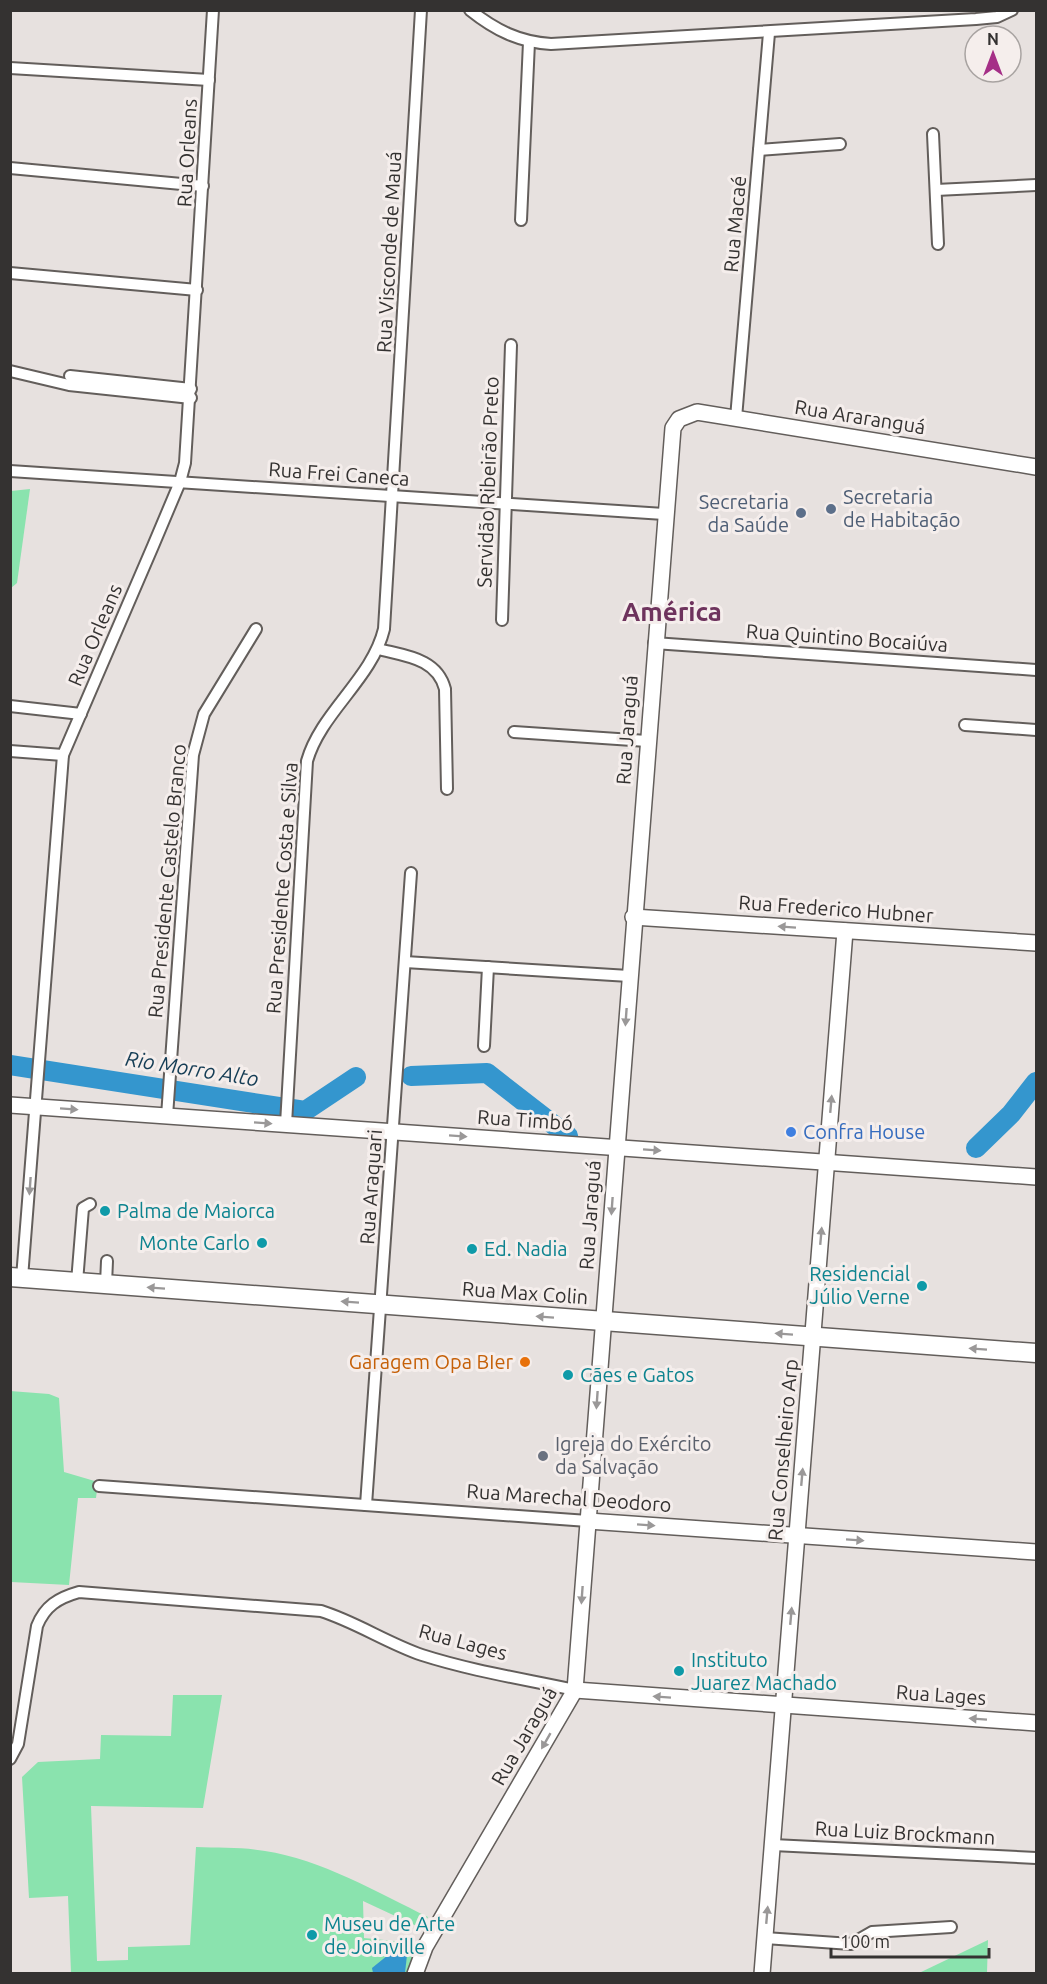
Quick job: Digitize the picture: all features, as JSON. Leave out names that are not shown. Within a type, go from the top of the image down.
[{"type":"main road","name":"Rua Max Colin","points":[[16,1278],[1036,1353]]},
{"type":"street","name":"Rua Orleans","points":[[16,1278],[36,1107],[63,755],[180,482],[188,443],[213,10]]},
{"type":"street","name":"Rua Visconde de Mauá","points":[[392,496],[421,10]]},
{"type":"street","points":[[470,10],[496,29],[529,42],[572,44],[976,19],[997,16],[1012,10]]},
{"type":"street","name":"Rua Macaé","points":[[736,418],[769,33]]},
{"type":"street","points":[[521,219],[529,42]]},
{"type":"street","points":[[10,68],[209,80]]},
{"type":"street","points":[[933,134],[938,244]]},
{"type":"street","points":[[759,150],[840,144]]},
{"type":"street","points":[[10,168],[203,186]]},
{"type":"street","points":[[936,190],[1036,185]]},
{"type":"street","points":[[10,273],[197,290]]},
{"type":"street","name":"Servidão Ribeirão Preto","points":[[502,620],[511,345]]},
{"type":"street","points":[[10,371],[69,385],[191,393]]},
{"type":"street","points":[[70,376],[191,393]]},
{"type":"street","name":"Rua Araranguá","points":[[679,419],[697,412],[1036,467]]},
{"type":"street","name":"Rua Jaraguá","points":[[415,1974],[425,1947],[575,1690],[670,437],[679,419]]},
{"type":"street","name":"Rua Frei Caneca","points":[[10,471],[664,514]]},
{"type":"street","name":"Rua Presidente Costa e Silva","points":[[286,1120],[307,761],[315,740],[378,649],[384,629],[392,496]]},
{"type":"street","name":"Rua Presidente Castelo Branco","points":[[167,1109],[193,755],[204,714],[256,629]]},
{"type":"street","name":"Rua Quintino Bocaiúva","points":[[654,643],[1036,670]]},
{"type":"street","points":[[378,649],[423,661],[434,667],[442,677],[445,689],[447,789]]},
{"type":"street","points":[[10,706],[81,714]]},
{"type":"street","points":[[965,725],[1036,730]]},
{"type":"street","points":[[514,732],[647,741]]},
{"type":"street","points":[[10,751],[63,755]]},
{"type":"street","name":"Rua Araquari","points":[[366,1505],[411,873]]},
{"type":"street","name":"Rua Frederico Hubner","points":[[633,917],[1036,943]]},
{"type":"street","name":"Rua Conselheiro Arp","points":[[762,1974],[845,931]]},
{"type":"street","points":[[405,962],[629,976]]},
{"type":"street","points":[[484,1046],[488,967]]},
{"type":"street","name":"Rua Timbó","points":[[10,1105],[167,1109],[393,1132],[1036,1177]]},
{"type":"street","points":[[77,1282],[83,1208],[90,1204]]},
{"type":"street","points":[[106,1284],[107,1261]]},
{"type":"street","name":"Rua Marechal Deodoro","points":[[99,1486],[1036,1552]]},
{"type":"street","name":"Rua Lages","points":[[10,1759],[18,1744],[37,1626],[42,1614],[52,1604],[79,1592],[321,1611],[423,1655],[575,1690],[1036,1723]]},
{"type":"street","name":"Rua Luiz Brockmann","points":[[772,1845],[1036,1858]]},
{"type":"street","points":[[765,1938],[851,1944],[872,1932],[951,1927]]},
{"type":"green space","points":[[30,489],[17,583],[11,588],[11,491]]},
{"type":"green space","points":[[10,1391],[49,1394],[59,1398],[64,1472],[98,1482],[96,1498],[78,1498],[69,1585],[11,1582]]},
{"type":"green space","points":[[173,1695],[222,1695],[203,1808],[91,1806],[97,1961],[128,1960],[128,1947],[190,1945],[196,1847],[231,1848],[265,1851],[307,1861],[349,1878],[428,1917],[421,1928],[363,1901],[364,1938],[414,1943],[410,1973],[71,1973],[68,1896],[29,1898],[22,1777],[38,1762],[100,1759],[101,1735],[171,1736]]},
{"type":"green space","points":[[988,1940],[987,1973],[919,1973]]},
{"type":"water","points":[[403,1950],[407,1955],[405,1973],[373,1973],[372,1968],[393,1951]]},
{"type":"waterway","name":"Rio Morro Alto","points":[[10,1065],[305,1111],[356,1077]]},
{"type":"waterway","name":"Rio Morro Alto","points":[[411,1076],[487,1073],[568,1136]]},
{"type":"waterway","name":"Rio Morro Alto","points":[[976,1148],[1011,1114],[1036,1082]]},
{"type":"place","name":"Secretaria de Habitação","points":[[831,509]]},
{"type":"place","name":"Secretaria da Saúde","points":[[801,513]]},
{"type":"place","name":"Confra House","points":[[791,1132]]},
{"type":"place","name":"Palma de Maiorca","points":[[105,1211]]},
{"type":"place","name":"Monte Carlo","points":[[262,1243]]},
{"type":"place","name":"Ed. Nadia","points":[[472,1249]]},
{"type":"place","name":"Residencial Júlio Verne","points":[[922,1286]]},
{"type":"place","name":"Garagem Opa BIer","points":[[525,1362]]},
{"type":"place","name":"Cães e Gatos","points":[[568,1375]]},
{"type":"place","name":"Igreja do Exército da Salvação","points":[[543,1456]]},
{"type":"place","name":"Instituto Juarez Machado","points":[[679,1671]]},
{"type":"place","name":"Museu de Arte de Joinville","points":[[312,1935]]},
{"type":"district","name":"América","points":[[672,612]]}]
